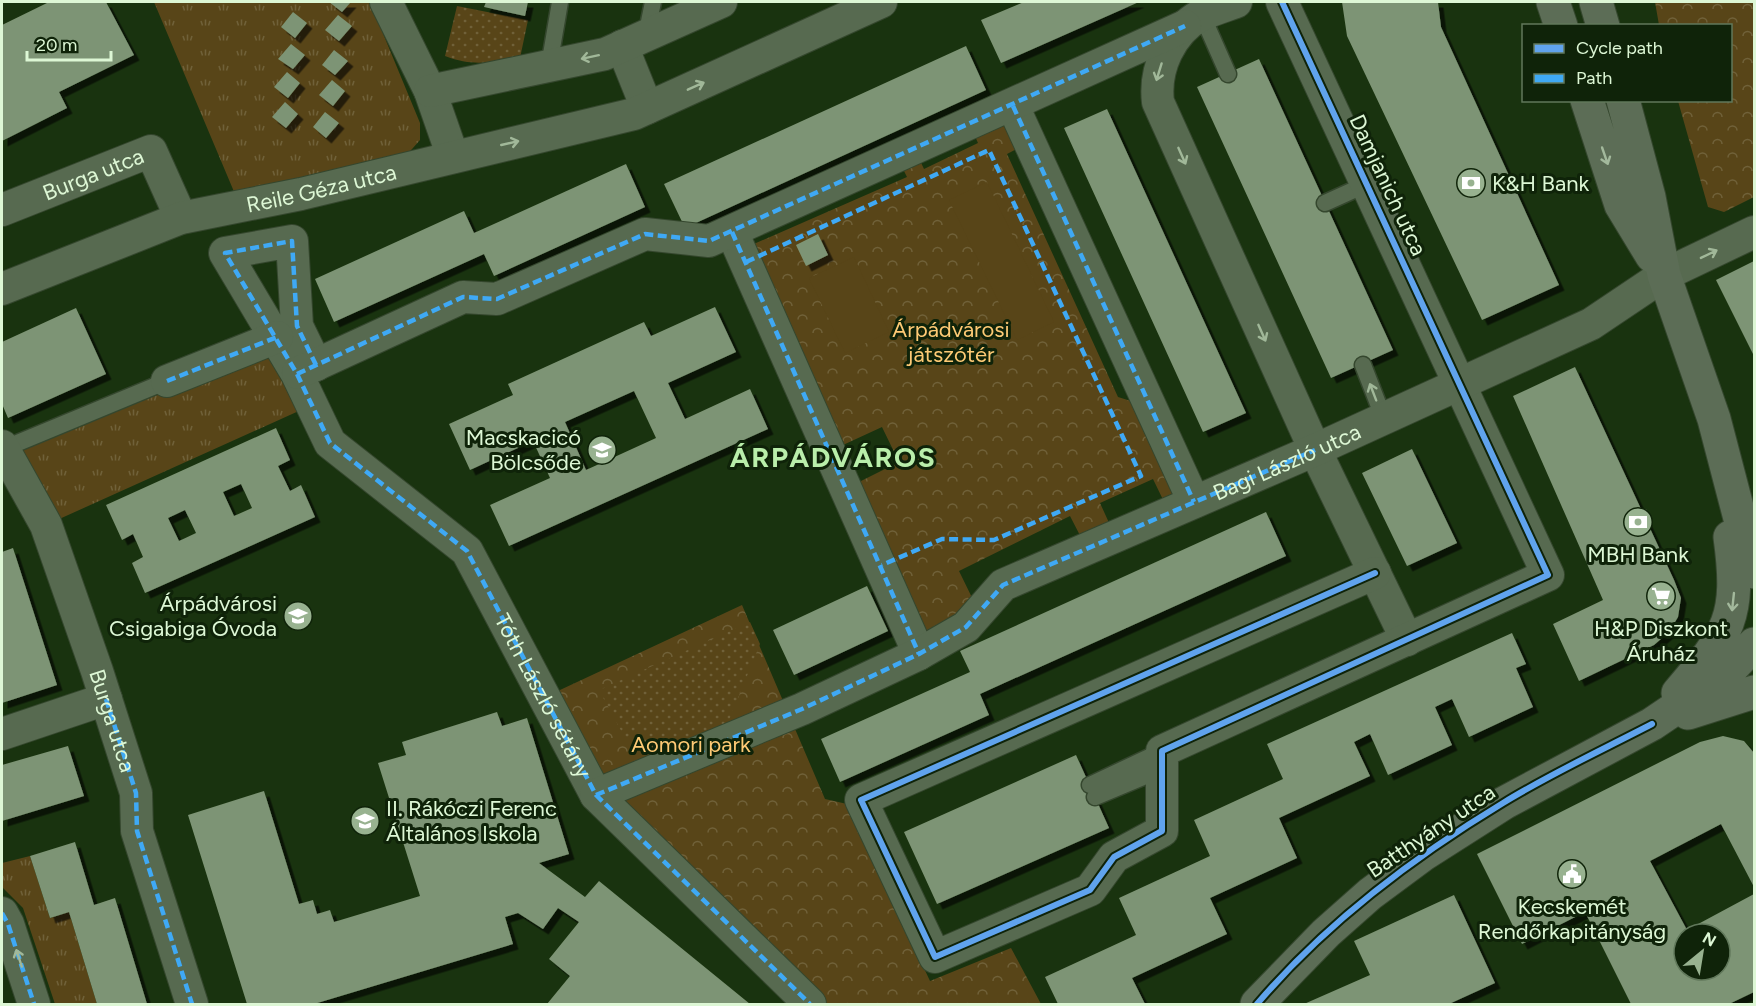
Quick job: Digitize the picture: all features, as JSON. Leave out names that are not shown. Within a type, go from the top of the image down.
[{"type":"street","points":[[386,2],[430,91],[453,157]]},
{"type":"street","points":[[430,91],[605,54],[721,2]]},
{"type":"street","name":"Reile Géza utca","points":[[2,289],[181,218],[301,194],[634,114],[881,2]]},
{"type":"street","points":[[307,369],[463,297],[497,298],[645,234],[709,242],[1013,106],[1194,14],[1236,2]]},
{"type":"street","name":"Damjanich utca","points":[[1282,2],[1548,575],[1407,640]]},
{"type":"street","points":[[1553,2],[1561,24]]},
{"type":"street","points":[[1596,2],[1602,24]]},
{"type":"street","points":[[1194,14],[1169,49],[1160,67],[1156,83],[1158,102],[1315,450],[1375,573],[1407,640],[1162,760],[1162,831],[1114,857],[1090,890],[935,957],[861,800],[1375,573]]},
{"type":"street","points":[[634,41],[647,108]]},
{"type":"street","points":[[1588,102],[1622,205],[1664,275]]},
{"type":"street","points":[[1624,102],[1649,197],[1664,275],[1714,419],[1755,572]]},
{"type":"street","points":[[1013,106],[1194,502]]},
{"type":"street","name":"Burga utca","points":[[2,210],[151,152],[181,218]]},
{"type":"street","points":[[732,232],[919,654]]},
{"type":"street","name":"Bagi László utca","points":[[596,795],[802,709],[919,654],[966,627],[1003,585],[1315,450],[1591,324],[1664,275],[1755,232]]},
{"type":"street","points":[[291,241],[297,326],[307,369],[277,337],[225,253],[291,241]]},
{"type":"street","points":[[167,381],[277,337]]},
{"type":"street","name":"Tóth László sétány","points":[[307,369],[330,443],[467,551],[596,795],[810,1005]]},
{"type":"street","points":[[1714,419],[1755,497]]},
{"type":"street","points":[[1652,724],[1714,651],[1733,609],[1735,576],[1714,419]]},
{"type":"street","name":"Burga utca","points":[[2,447],[46,525],[106,699],[136,793],[137,831],[192,1005]]},
{"type":"street","name":"Batthyány utca","points":[[1257,1005],[1326,933],[1370,894],[1424,854],[1504,803],[1652,724],[1726,674],[1755,644]]},
{"type":"street","name":"Batthyány utca","points":[[1652,724],[1755,692]]},
{"type":"street","points":[[2,734],[106,699]]},
{"type":"street","points":[[1652,724],[1755,713]]},
{"type":"street","points":[[2,913],[8,924],[34,1005]]},
{"type":"lane","points":[[549,66],[560,2]]},
{"type":"lane","points":[[634,41],[653,2]]},
{"type":"lane","points":[[1194,14],[1228,74]]},
{"type":"lane","points":[[1325,203],[1367,184]]},
{"type":"lane","points":[[1363,365],[1384,419]]},
{"type":"lane","points":[[2,447],[167,381]]},
{"type":"lane","points":[[1162,760],[1092,791],[1128,783],[1147,786],[1162,801]]},
{"type":"lane","points":[[1128,783],[1162,760]]},
{"type":"green space","points":[[154,2],[370,2],[420,123],[420,140],[405,157],[235,194]]},
{"type":"green space","points":[[1655,2],[1754,2],[1754,197],[1724,212],[1708,207],[1678,102],[1732,102],[1732,24],[1659,24]]},
{"type":"green space","points":[[457,6],[528,20],[520,58],[474,63],[445,56]]},
{"type":"green space","name":"Árpádvárosi játszótér","points":[[1013,106],[1030,142],[1007,154],[1118,397],[1150,407],[1194,502],[1169,512],[1153,479],[1100,503],[1115,536],[1087,549],[1070,516],[959,571],[979,612],[919,654],[847,488],[899,462],[882,427],[830,451],[740,250],[907,177],[897,157],[915,150],[924,169],[978,143],[970,125]]},
{"type":"green space","points":[[987,182],[1054,322],[1017,340],[949,200]]},
{"type":"green space","points":[[854,257],[889,332],[845,353],[809,278]]},
{"type":"green space","points":[[277,337],[312,405],[46,525],[3,449]]},
{"type":"green space","name":"Aomori park","points":[[742,605],[825,799],[847,804],[930,981],[1011,948],[1041,1004],[810,1004],[648,845],[545,697]]},
{"type":"green space","points":[[750,622],[760,644],[727,725],[667,752],[624,736],[599,690]]},
{"type":"green space","points":[[30,856],[50,918],[69,912],[97,1004],[55,1004],[23,908],[2,887],[2,863]]},
{"type":"building","points":[[49,2],[106,2],[134,55],[59,92],[67,108],[2,141],[2,25]]},
{"type":"building","points":[[329,2],[351,2],[342,12]]},
{"type":"building","points":[[486,2],[528,2],[525,16],[484,7]]},
{"type":"building","points":[[1024,2],[1139,2],[1001,63],[981,20]]},
{"type":"building","points":[[1342,2],[1438,2],[1441,27],[1559,285],[1482,320],[1347,36]]},
{"type":"building","points":[[293,12],[307,23],[295,38],[281,27]]},
{"type":"building","points":[[338,15],[352,26],[339,41],[325,30]]},
{"type":"building","points":[[291,44],[305,55],[293,69],[278,59]]},
{"type":"building","points":[[966,46],[986,90],[685,228],[664,184]]},
{"type":"building","points":[[334,50],[348,61],[335,75],[322,65]]},
{"type":"building","points":[[1259,59],[1393,350],[1331,378],[1197,87]]},
{"type":"building","points":[[287,72],[300,83],[288,98],[274,87]]},
{"type":"building","points":[[332,80],[345,91],[333,106],[319,95]]},
{"type":"building","points":[[285,102],[298,114],[286,128],[272,117]]},
{"type":"building","points":[[1107,109],[1246,413],[1203,432],[1064,128]]},
{"type":"building","points":[[325,112],[339,123],[326,138],[313,127]]},
{"type":"building","points":[[626,164],[645,207],[494,276],[484,254],[334,322],[315,279],[464,211],[474,233]]},
{"type":"building","points":[[818,234],[828,255],[806,266],[796,245]]},
{"type":"building","points":[[1754,261],[1754,356],[1716,280]]},
{"type":"building","points":[[715,307],[736,352],[668,383],[685,419],[750,389],[768,429],[509,546],[490,505],[550,478],[533,441],[470,470],[449,424],[513,395],[508,384],[644,322],[651,336]],"holes":[[[634,391],[656,438],[586,470],[565,422]]]},
{"type":"building","points":[[76,308],[106,374],[8,418],[2,404],[2,342]]},
{"type":"building","points":[[1575,367],[1681,598],[1678,617],[1669,632],[1654,645],[1579,681],[1553,624],[1603,600],[1513,396]]},
{"type":"building","points":[[276,428],[290,460],[278,466],[290,491],[301,485],[315,517],[145,593],[132,563],[143,557],[133,534],[122,540],[106,505]],"holes":[[[241,484],[252,508],[234,516],[223,492]],[[185,510],[196,533],[179,541],[168,518]]]},
{"type":"building","points":[[1412,449],[1457,543],[1407,566],[1362,473]]},
{"type":"building","points":[[1266,512],[1286,556],[980,694],[989,715],[840,782],[821,739],[970,672],[960,651]]},
{"type":"building","points":[[13,548],[57,685],[2,703],[2,552]]},
{"type":"building","points":[[867,586],[888,631],[794,675],[773,630]]},
{"type":"building","points":[[1512,633],[1526,664],[1516,668],[1533,707],[1469,737],[1452,699],[1435,707],[1452,745],[1388,775],[1370,734],[1354,742],[1370,776],[1279,818],[1297,858],[1210,898],[1227,934],[1132,978],[1145,1004],[1058,1004],[1045,977],[1136,935],[1119,898],[1210,856],[1194,820],[1283,779],[1267,744]]},
{"type":"building","name":"II. Rákóczi Ferenc Általános Iskola","points":[[497,712],[502,726],[527,718],[569,854],[539,863],[585,897],[599,881],[750,1004],[547,1004],[570,976],[549,959],[579,922],[558,908],[543,929],[518,913],[505,917],[513,944],[314,1004],[247,1004],[188,815],[264,791],[299,904],[313,900],[317,914],[330,910],[334,922],[420,896],[378,763],[406,755],[402,742]]},
{"type":"building","name":"Kecskemét Rendőrkapitányság","points":[[1723,736],[1744,741],[1754,753],[1754,887],[1721,824],[1650,861],[1683,922],[1672,922],[1672,982],[1732,982],[1732,922],[1702,922],[1754,894],[1754,992],[1729,1004],[1631,1004],[1585,912],[1522,944],[1477,854],[1700,742]]},
{"type":"building","points":[[68,746],[84,796],[2,821],[2,765]]},
{"type":"building","points":[[1076,755],[1109,828],[937,904],[904,832]]},
{"type":"building","points":[[75,842],[94,905],[115,898],[147,1004],[97,1004],[69,912],[50,918],[30,856]]},
{"type":"building","points":[[1454,895],[1495,983],[1449,1004],[1304,1004],[1370,975],[1354,941]]},
{"type":"marked path","points":[[297,374],[463,297],[497,299],[645,234],[709,241],[1185,26]]},
{"type":"marked path","points":[[1013,106],[1194,502]]},
{"type":"marked path","points":[[746,262],[989,150],[1141,476],[994,540],[942,539],[882,565]]},
{"type":"marked path","points":[[732,232],[919,654]]},
{"type":"marked path","points":[[316,365],[297,326],[292,241],[225,253],[297,374],[330,443],[467,551],[596,795],[810,1004]]},
{"type":"marked path","points":[[167,381],[277,337]]},
{"type":"marked path","points":[[596,795],[802,709],[919,654],[966,627],[1003,585],[1315,450]]},
{"type":"marked path","points":[[106,699],[136,793],[137,831],[192,1004]]},
{"type":"marked path","points":[[2,913],[8,924],[34,1004]]},
{"type":"cycle path","points":[[1282,2],[1548,575],[1162,751],[1162,831],[1114,857],[1090,890],[935,957],[861,800],[1375,573]]},
{"type":"cycle path","points":[[1257,1004],[1284,974],[1341,919],[1403,869],[1521,792],[1652,724]]},
{"type":"place","name":"K&H Bank","points":[[1471,183]]},
{"type":"place","name":"Macskacicó Bölcsőde","points":[[602,450]]},
{"type":"place","name":"MBH Bank","points":[[1638,522]]},
{"type":"place","name":"H&P Diszkont Áruház","points":[[1661,596]]},
{"type":"place","name":"Árpádvárosi Csigabiga Óvoda","points":[[298,616]]},
{"type":"place","name":"II. Rákóczi Ferenc Általános Iskola","points":[[365,821]]},
{"type":"place","name":"Kecskemét Rendőrkapitányság","points":[[1572,874]]},
{"type":"district","name":"ÁRPÁDVÁROS","points":[[833,457]]}]
